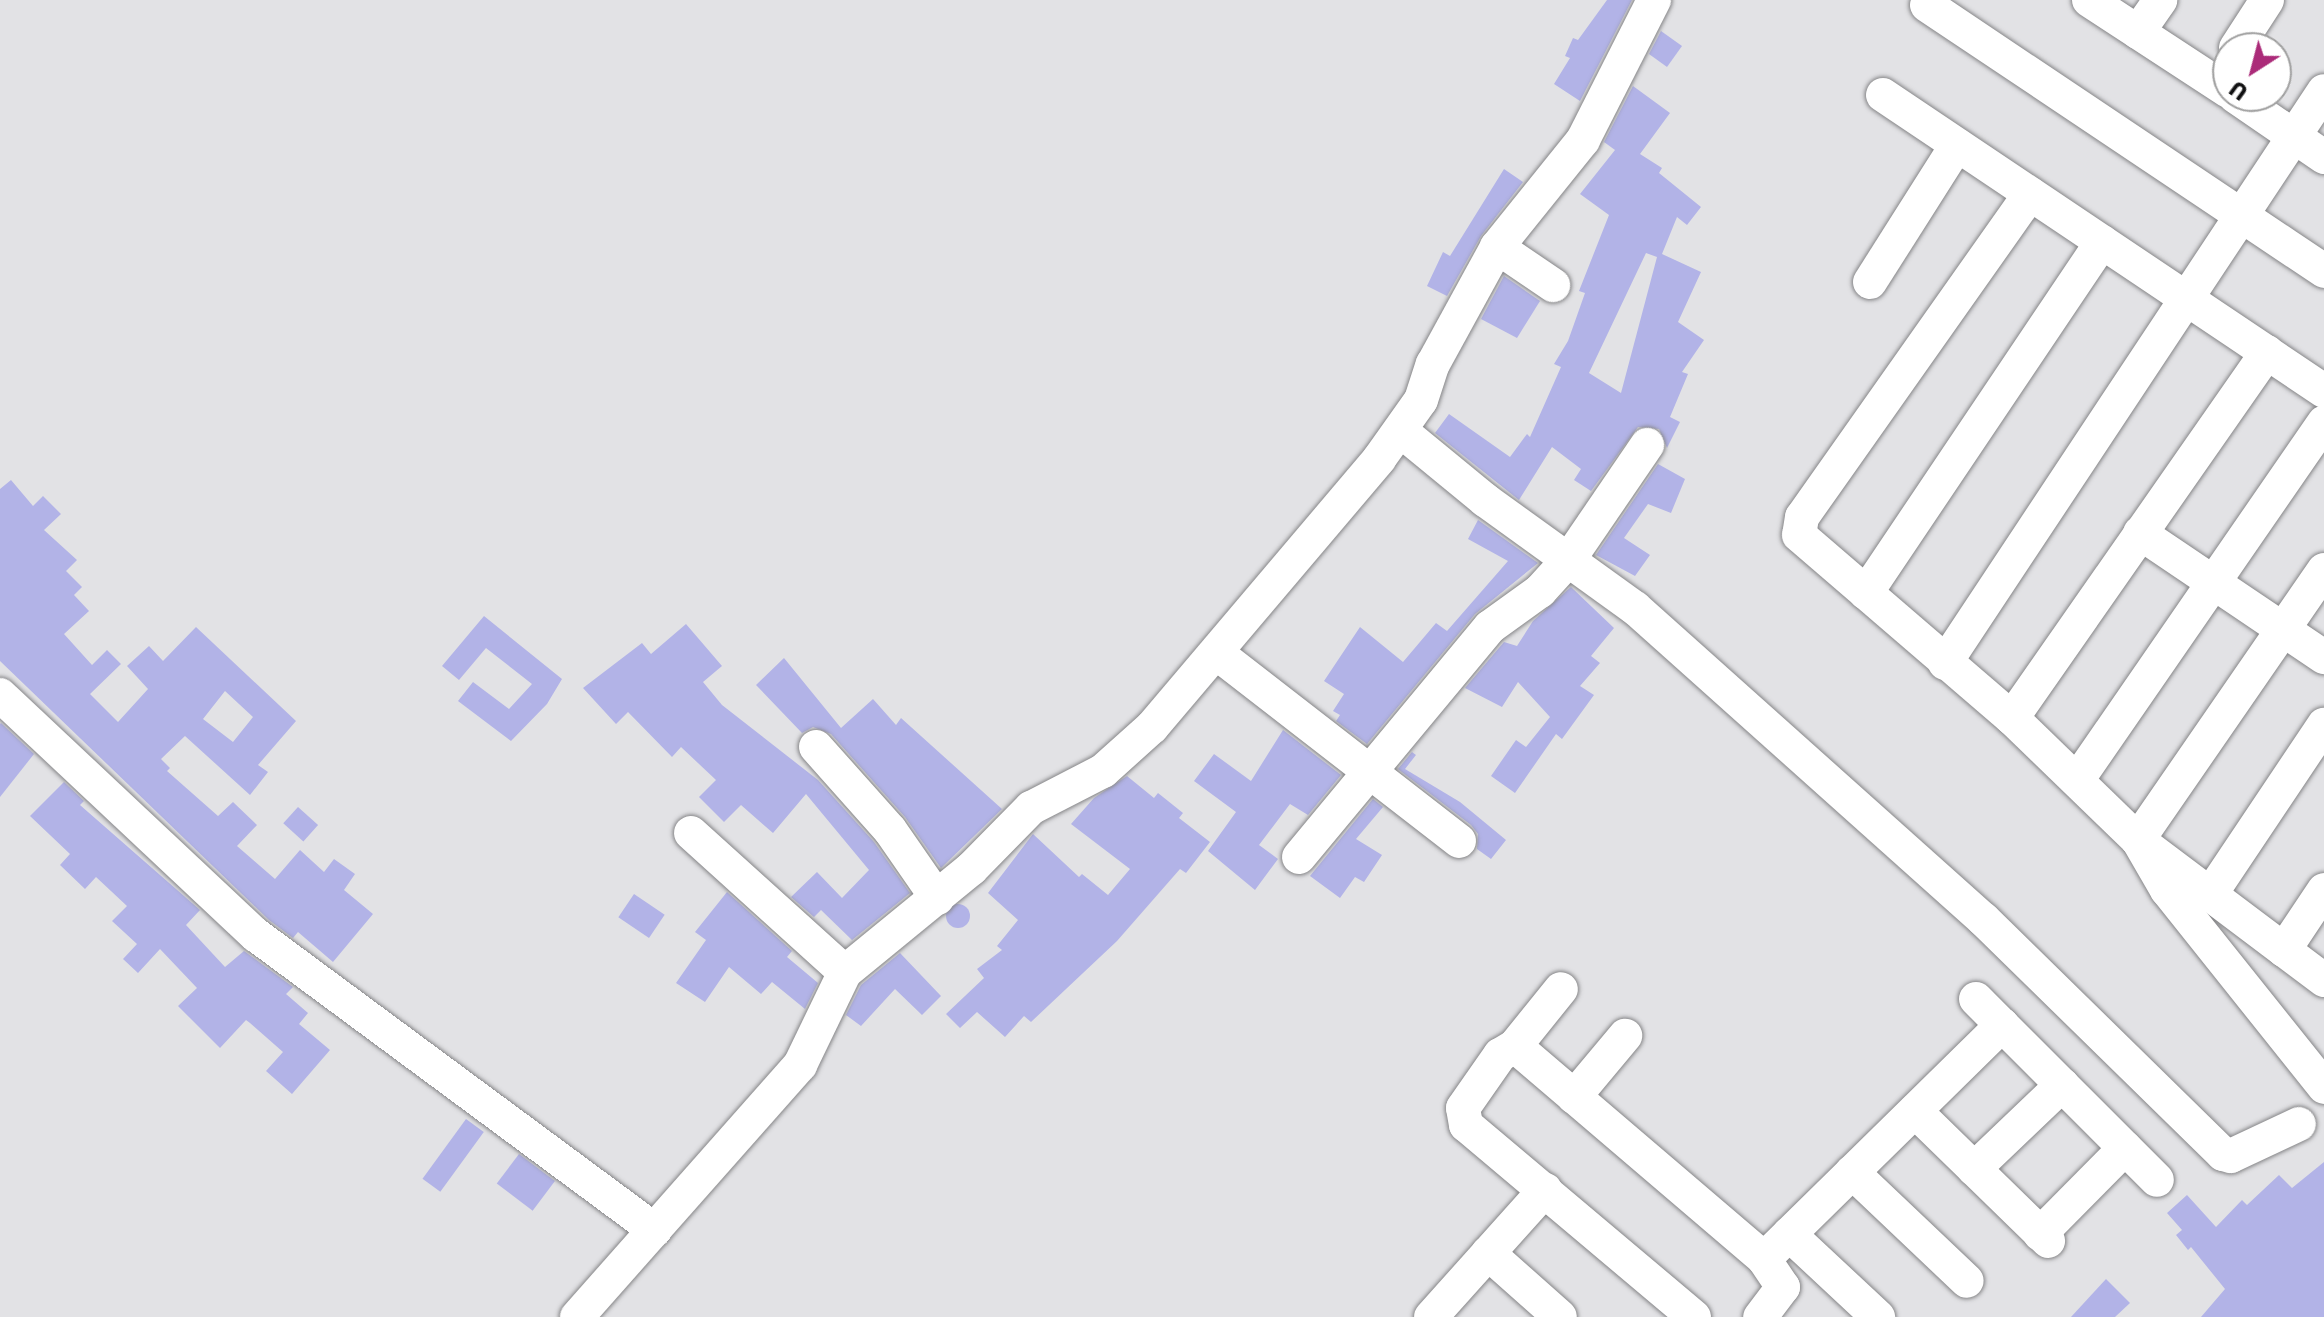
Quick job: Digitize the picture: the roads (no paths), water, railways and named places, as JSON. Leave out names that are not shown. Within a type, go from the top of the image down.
[{"type":"street","points":[[577,1317],[809,1054],[845,972],[937,898],[1031,808],[1103,771],[1218,654],[1275,576],[1401,431],[1497,247],[1583,140],[1654,0]]},
{"type":"street","points":[[2089,0],[2212,74]]},
{"type":"street","points":[[2138,32],[2160,0]]},
{"type":"street","points":[[2246,32],[2267,0]]},
{"type":"street","points":[[1927,5],[2324,271]]},
{"type":"street","points":[[1945,663],[2183,296],[2324,91]]},
{"type":"street","points":[[1883,95],[2324,391]]},
{"type":"street","points":[[2263,112],[2324,157]]},
{"type":"street","points":[[1870,282],[1957,145]]},
{"type":"street","points":[[2030,194],[1802,517],[1799,535],[1806,545],[2012,718],[2138,840],[2324,980]]},
{"type":"street","points":[[1866,593],[2102,242]]},
{"type":"street","points":[[1497,247],[1553,285]]},
{"type":"street","points":[[2012,718],[2267,352]]},
{"type":"street","points":[[2078,779],[2324,423]]},
{"type":"street","points":[[1401,431],[1485,500],[1570,558],[1635,608],[1983,919],[2223,1154],[2231,1156],[2299,1124]]},
{"type":"street","points":[[1299,857],[1490,627],[1540,591],[1570,558],[1647,445]]},
{"type":"street","points":[[2140,533],[2324,657]]},
{"type":"street","points":[[2138,840],[2324,570]]},
{"type":"street","points":[[1218,654],[1368,774],[1459,841]]},
{"type":"street","points":[[0,695],[256,935],[655,1230]]},
{"type":"street","points":[[2210,895],[2324,725]]},
{"type":"street","points":[[816,747],[890,830],[937,898]]},
{"type":"street","points":[[691,833],[845,972]]},
{"type":"street","points":[[2138,840],[2167,890],[2320,1072]]},
{"type":"street","points":[[2284,950],[2324,890]]},
{"type":"street","points":[[1561,989],[1515,1046],[1500,1055],[1463,1108],[1466,1125],[1694,1317]]},
{"type":"street","points":[[1976,999],[2157,1180]]},
{"type":"street","points":[[1764,1259],[2002,1025]]},
{"type":"street","points":[[1574,1097],[1625,1036]]},
{"type":"street","points":[[1515,1046],[1779,1275],[1783,1287],[1760,1317]]},
{"type":"street","points":[[1974,1169],[2062,1085]]},
{"type":"street","points":[[1915,1111],[2044,1238],[2125,1148]]},
{"type":"street","points":[[1852,1172],[1967,1281]]},
{"type":"street","points":[[1431,1317],[1545,1190]]},
{"type":"street","points":[[1789,1234],[1878,1317]]},
{"type":"street","points":[[1488,1253],[1553,1315]]}]
